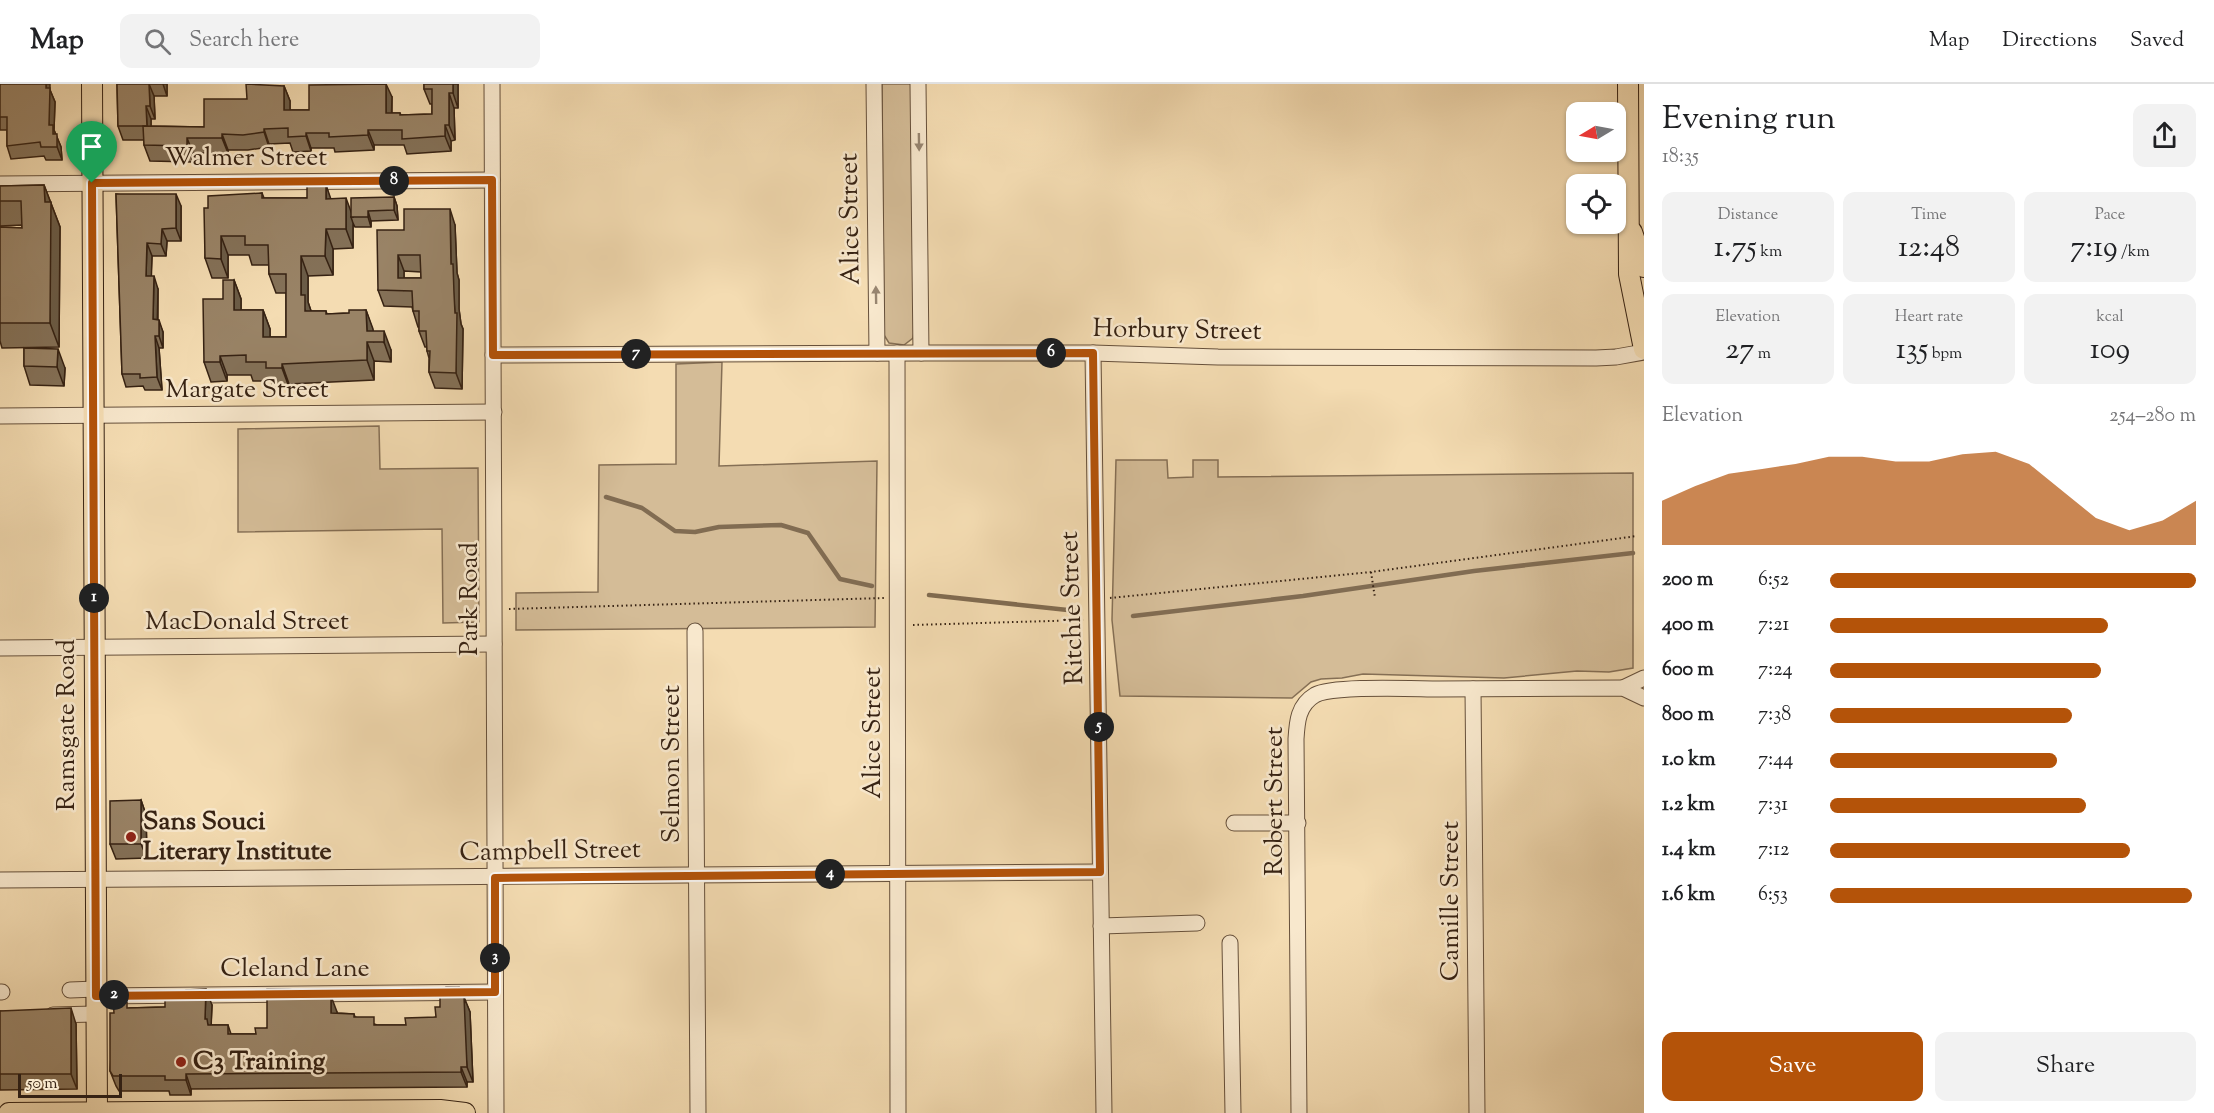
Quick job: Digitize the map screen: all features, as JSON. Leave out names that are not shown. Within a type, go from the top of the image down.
[{"type":"main road","name":"Ramsgate Road","points":[[92,84],[96,1113]]},
{"type":"main road","points":[[1628,84],[1629,274],[1640,309],[1644,350]]},
{"type":"main road","points":[[1630,227],[1644,267]]},
{"type":"main road","points":[[9,1113],[440,1110],[465,1113]]},
{"type":"street","name":"Park Road","points":[[492,84],[496,1113]]},
{"type":"street","name":"Alice Street","points":[[874,84],[877,353]]},
{"type":"street","points":[[918,84],[921,353]]},
{"type":"street","name":"Walmer Street","points":[[0,184],[492,180]]},
{"type":"street","name":"Horbury Street","points":[[493,355],[1093,353],[1218,357],[1596,358],[1644,350]]},
{"type":"street","name":"Alice Street","points":[[897,353],[898,1113]]},
{"type":"street","name":"Ritchie Street","points":[[1093,353],[1104,1113]]},
{"type":"street","name":"Margate Street","points":[[0,416],[494,412]]},
{"type":"street","name":"Selmon Street","points":[[696,631],[698,1113]]},
{"type":"street","name":"MacDonald Street","points":[[0,648],[494,644]]},
{"type":"street","name":"Robert Street","points":[[1299,1113],[1297,722],[1309,700],[1315,695],[1329,691],[1623,688],[1644,678]]},
{"type":"street","name":"Robert Street","points":[[1623,688],[1644,698]]},
{"type":"street","name":"Camille Street","points":[[1473,689],[1476,1113]]},
{"type":"street","points":[[1233,823],[1299,822]]},
{"type":"street","name":"Campbell Street","points":[[0,880],[1100,872]]},
{"type":"street","points":[[1101,926],[1197,923]]},
{"type":"street","points":[[1230,943],[1233,1113]]},
{"type":"street","points":[[70,990],[96,1000]]},
{"type":"street","name":"Cleland Lane","points":[[96,1000],[495,992]]},
{"type":"street","points":[[33,1015],[96,1000]]},
{"type":"path","points":[[913,625],[1084,620],[1102,598],[1371,572],[1637,536]]},
{"type":"path","points":[[1371,572],[1375,598]]},
{"type":"path","points":[[494,609],[896,598]]},
{"type":"shaded area","points":[[882,84],[911,84],[914,332],[913,338],[904,345],[889,343],[884,335]]},
{"type":"shaded area","points":[[722,362],[719,466],[877,461],[875,627],[516,630],[516,593],[598,592],[599,465],[676,464],[676,364]]},
{"type":"shaded area","points":[[379,426],[380,469],[478,468],[479,622],[443,623],[442,529],[238,532],[238,429]]},
{"type":"shaded area","points":[[1116,460],[1167,460],[1168,478],[1193,477],[1193,460],[1218,460],[1218,477],[1633,473],[1633,668],[1609,672],[1577,671],[1504,678],[1363,674],[1311,682],[1292,698],[1120,696],[1112,620]]},
{"type":"building","points":[[0,84],[46,84],[46,88],[50,88],[49,125],[53,125],[53,134],[57,134],[57,147],[41,147],[40,142],[7,146],[7,117],[0,117]]},
{"type":"building","points":[[117,84],[149,84],[150,106],[146,106],[147,126],[118,126]]},
{"type":"building","points":[[246,84],[284,86],[284,110],[309,110],[309,85],[386,84],[386,113],[400,113],[400,115],[432,114],[432,89],[424,89],[424,84],[453,84],[453,93],[449,93],[449,125],[445,125],[445,136],[402,139],[402,130],[368,130],[368,135],[329,137],[329,133],[306,133],[306,136],[288,137],[288,128],[264,129],[264,132],[243,135],[222,134],[222,138],[187,138],[187,146],[144,145],[143,126],[204,127],[204,99],[247,99]]},
{"type":"building","points":[[44,185],[45,202],[51,202],[50,323],[0,323],[0,227],[22,228],[21,201],[0,201],[0,186]]},
{"type":"building","points":[[326,185],[326,199],[346,198],[346,229],[326,229],[325,256],[301,256],[301,295],[305,295],[305,311],[326,311],[326,314],[366,310],[367,331],[384,331],[384,342],[367,342],[367,360],[282,364],[282,368],[266,368],[266,362],[246,362],[246,355],[220,356],[220,362],[204,362],[203,299],[223,299],[223,280],[234,280],[234,310],[263,310],[263,337],[286,337],[286,274],[269,274],[268,245],[245,245],[245,236],[221,236],[221,259],[205,258],[204,208],[208,208],[208,196],[262,193],[262,198],[307,198],[307,186]]},
{"type":"building","points":[[116,194],[176,194],[176,228],[162,229],[161,244],[147,243],[146,276],[154,276],[153,319],[159,320],[159,336],[155,336],[157,377],[140,378],[140,374],[122,374]]},
{"type":"building","points":[[394,197],[394,210],[368,211],[368,217],[351,217],[351,198]]},
{"type":"building","points":[[404,209],[450,209],[451,264],[453,264],[455,313],[457,313],[456,373],[429,372],[430,351],[427,351],[426,331],[419,331],[419,311],[413,311],[412,291],[378,290],[377,230],[404,230]],"holes":[[[398,255],[420,255],[421,278],[398,278]]]},
{"type":"building","points":[[24,348],[58,349],[57,367],[24,366]]},
{"type":"building","points":[[141,800],[141,844],[110,844],[110,801]]},
{"type":"building","points":[[446,987],[459,987],[464,997],[467,1067],[461,1067],[461,1072],[186,1074],[186,1080],[165,1080],[165,1076],[113,1076],[110,1071],[110,1013],[114,1013],[113,1000],[127,1000],[127,1008],[165,1007],[165,1000],[186,1000],[186,990],[206,989],[205,1019],[208,1025],[228,1025],[228,1034],[256,1034],[255,1028],[267,1028],[267,989],[294,990],[294,996],[331,996],[331,1013],[354,1014],[354,1017],[374,1017],[374,1025],[406,1025],[405,1018],[436,1017],[435,1007],[440,1007],[440,992],[446,992]]},
{"type":"building","points":[[71,1008],[71,1074],[0,1074],[0,1011]]},
{"type":"waterway","points":[[606,497],[642,508],[675,531],[695,532],[719,527],[781,525],[808,533],[840,579],[872,586]]},
{"type":"waterway","points":[[1133,616],[1303,596],[1474,571],[1633,553]]},
{"type":"waterway","points":[[929,595],[1077,611]]},
{"type":"place","name":"Sans Souci Literary Institute","points":[[131,837]]},
{"type":"place","name":"C3 Training","points":[[181,1062]]},
{"type":"route","points":[[492,180],[493,355],[1093,353],[1100,872],[696,874],[495,878],[495,992],[96,996],[92,183],[492,180]]}]
